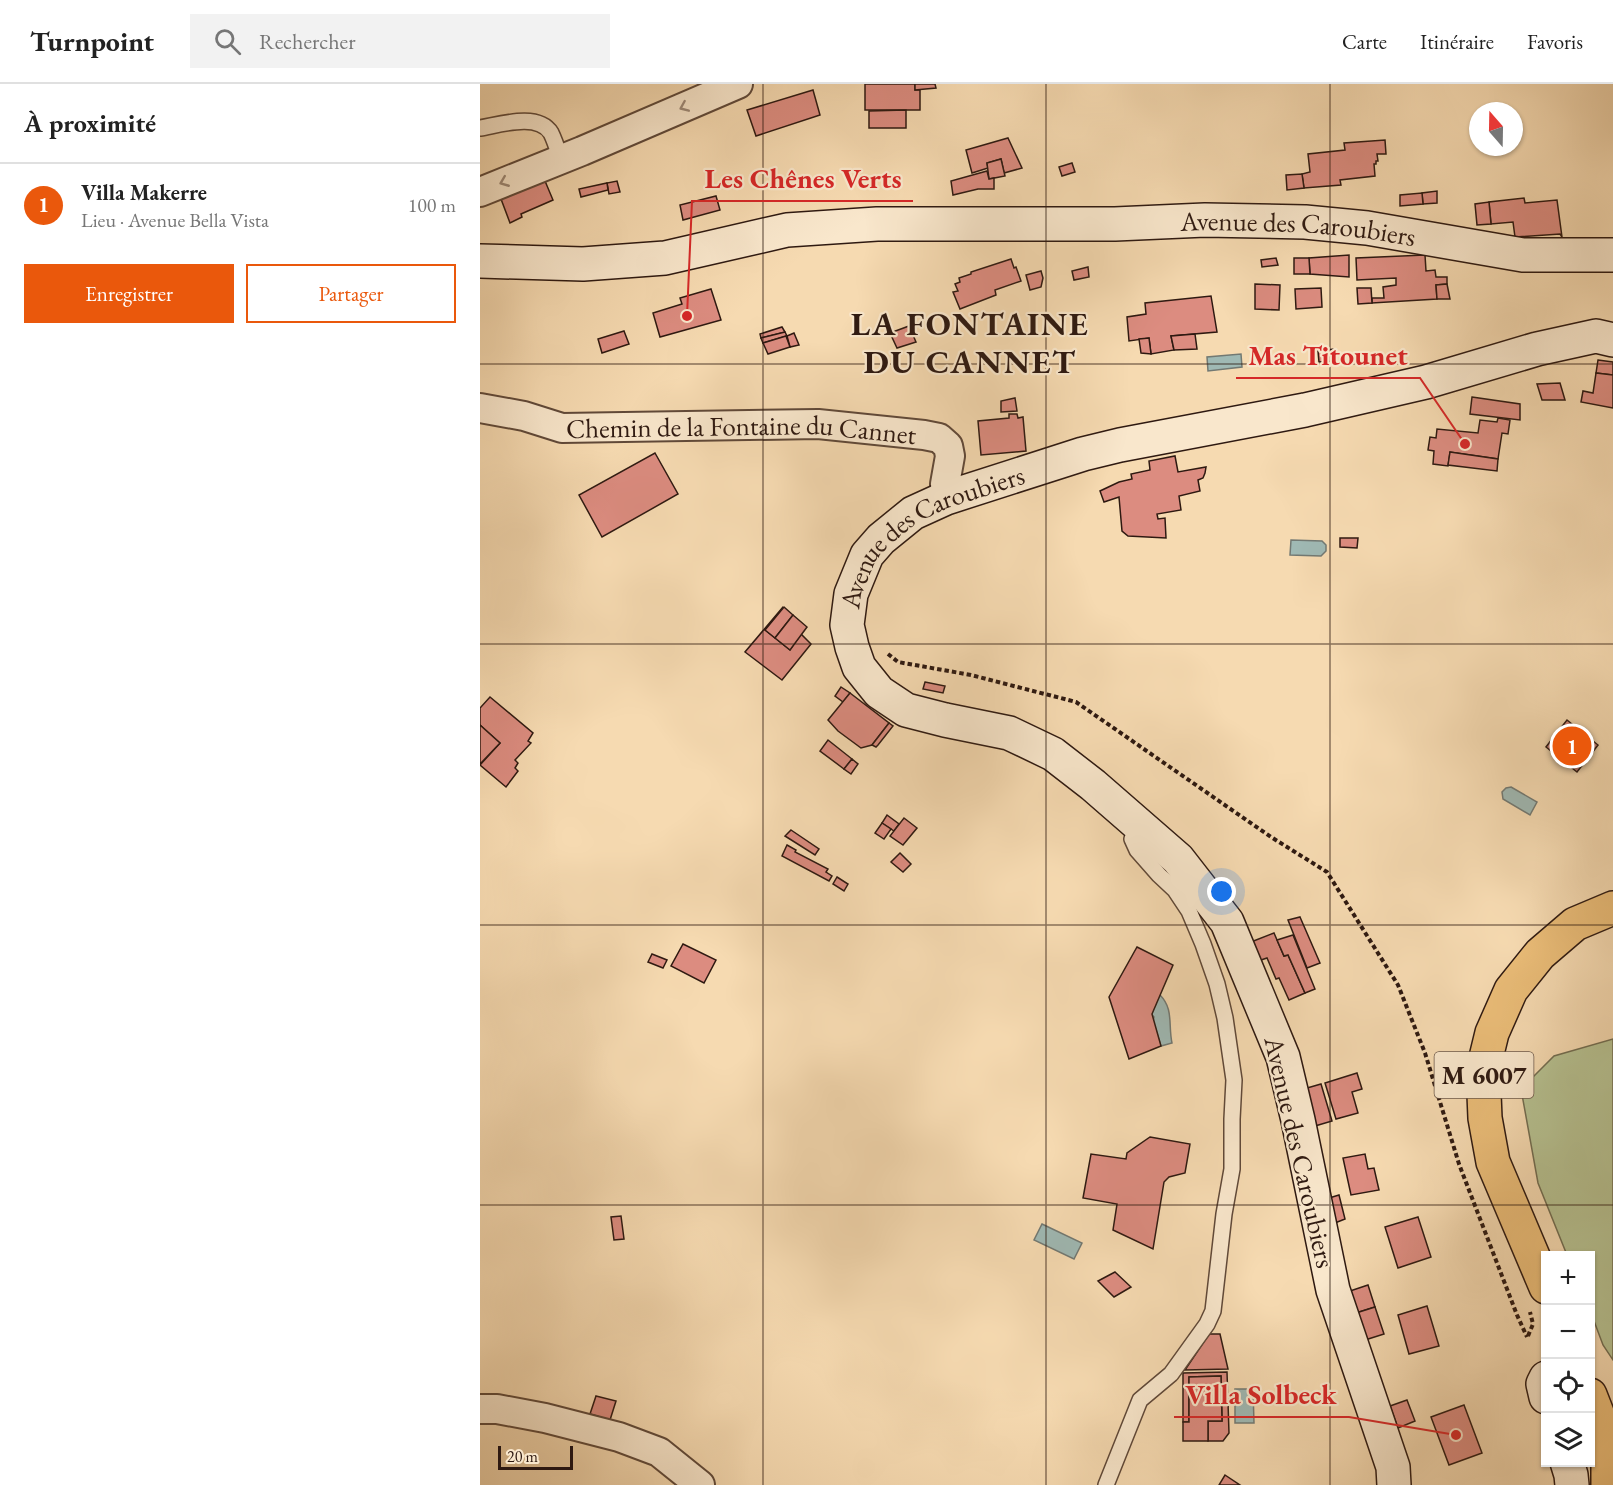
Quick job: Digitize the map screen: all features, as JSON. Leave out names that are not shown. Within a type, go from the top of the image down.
[{"type":"main road","name":"M 6007","points":[[1541,1277],[1493,1162],[1485,1118],[1483,1070],[1492,1033],[1511,990],[1525,972],[1540,954],[1575,924],[1613,908]]},
{"type":"main road","points":[[1595,1408],[1608,1449],[1608,1485]]},
{"type":"street","points":[[480,192],[738,84]]},
{"type":"street","name":"Avenue des Caroubiers","points":[[480,261],[583,264],[665,258],[787,230],[877,224],[1115,224],[1205,220],[1305,222],[1367,228],[1523,255],[1613,255]]},
{"type":"street","name":"Avenue des Caroubiers","points":[[1394,1485],[1393,1467],[1333,1290],[1283,1057],[1227,922],[1178,859],[1093,785],[1053,754],[1009,733],[906,710],[879,692],[859,667],[852,647],[847,625],[851,594],[867,555],[881,539],[913,513],[946,498],[1083,454],[1120,445],[1305,410],[1426,382],[1567,342],[1596,336],[1613,340]]},
{"type":"street","name":"Chemin de la Fontaine du Cannet","points":[[480,408],[524,416],[562,428],[818,424],[924,435],[939,438],[948,446],[950,456],[945,484],[946,498]]},
{"type":"street","points":[[480,1409],[496,1409],[545,1418],[619,1437],[659,1452],[700,1485]]},
{"type":"street","points":[[1569,1467],[1572,1485]]},
{"type":"lane","points":[[480,128],[515,122],[537,122],[550,132],[561,160]]},
{"type":"lane","points":[[1106,1485],[1140,1400],[1171,1374],[1207,1324],[1213,1311],[1224,1214],[1232,1169],[1234,1080],[1225,1018],[1217,984],[1189,911],[1175,890],[1137,850],[1132,839],[1138,824]]},
{"type":"green space","points":[[1613,1039],[1613,1360],[1603,1345],[1595,1324],[1595,1251],[1565,1251],[1538,1183],[1521,1089],[1554,1056]]},
{"type":"water","points":[[1241,354],[1242,367],[1208,371],[1207,357]]},
{"type":"water","points":[[1291,540],[1322,541],[1326,545],[1326,551],[1321,556],[1290,555]]},
{"type":"water","points":[[1511,787],[1537,802],[1530,815],[1503,799],[1502,792]]},
{"type":"water","points":[[1160,995],[1169,1012],[1172,1043],[1161,1046],[1153,1021],[1154,1017],[1150,1013]]},
{"type":"water","points":[[1042,1224],[1082,1243],[1074,1259],[1034,1240]]},
{"type":"water","points":[[1235,1389],[1253,1389],[1254,1423],[1235,1423]]},
{"type":"building","points":[[865,84],[915,84],[915,90],[920,90],[920,110],[865,110]]},
{"type":"building","points":[[915,84],[935,84],[936,88],[915,90]]},
{"type":"building","points":[[813,90],[820,115],[756,136],[747,110]]},
{"type":"building","points":[[906,110],[906,128],[869,128],[869,111]]},
{"type":"building","points":[[1008,138],[1022,168],[1004,173],[1001,159],[987,163],[988,168],[972,173],[966,150]]},
{"type":"building","points":[[1385,140],[1386,154],[1377,154],[1378,161],[1374,164],[1375,176],[1340,180],[1341,185],[1304,188],[1302,174],[1310,172],[1308,154],[1345,150],[1344,143]]},
{"type":"building","points":[[1001,159],[1005,176],[989,179],[987,163]]},
{"type":"building","points":[[1072,163],[1075,172],[1062,176],[1059,167]]},
{"type":"building","points":[[987,171],[989,179],[994,178],[994,189],[978,189],[953,195],[951,181]]},
{"type":"building","points":[[1302,174],[1304,188],[1287,190],[1286,175]]},
{"type":"building","points":[[545,181],[553,200],[521,214],[522,217],[510,223],[498,191]]},
{"type":"building","points":[[617,181],[620,192],[609,194],[607,183]]},
{"type":"building","points":[[607,183],[608,190],[581,197],[579,189]]},
{"type":"building","points":[[1437,191],[1437,203],[1423,204],[1422,193]]},
{"type":"building","points":[[1422,193],[1423,204],[1400,206],[1400,195]]},
{"type":"building","points":[[716,196],[720,210],[683,220],[680,205]]},
{"type":"building","points":[[1524,198],[1525,203],[1557,200],[1562,237],[1560,234],[1515,237],[1513,222],[1491,224],[1489,202]]},
{"type":"building","points":[[1489,202],[1491,224],[1477,225],[1475,204]]},
{"type":"building","points":[[1349,255],[1349,277],[1310,274],[1309,258]]},
{"type":"building","points":[[1425,255],[1426,271],[1435,270],[1436,277],[1447,277],[1447,284],[1436,285],[1437,299],[1372,303],[1372,298],[1384,298],[1383,287],[1396,285],[1396,278],[1357,280],[1356,258]]},
{"type":"building","points":[[1276,258],[1278,265],[1262,267],[1261,260]]},
{"type":"building","points":[[1294,258],[1309,258],[1310,274],[1294,274]]},
{"type":"building","points":[[1011,259],[1021,281],[995,290],[996,295],[960,309],[953,292],[958,291],[955,284],[960,282],[959,278]]},
{"type":"building","points":[[1088,267],[1089,277],[1074,280],[1072,271]]},
{"type":"building","points":[[1041,271],[1043,278],[1041,287],[1030,290],[1026,275]]},
{"type":"building","points":[[1255,284],[1280,285],[1279,310],[1255,309]]},
{"type":"building","points":[[1447,284],[1450,299],[1437,299],[1436,285]]},
{"type":"building","points":[[1321,288],[1322,307],[1296,309],[1295,289]]},
{"type":"building","points":[[1357,288],[1371,288],[1372,303],[1358,304]]},
{"type":"building","points":[[711,289],[721,320],[660,337],[653,313],[682,304],[680,298]]},
{"type":"building","points":[[1211,296],[1217,332],[1171,336],[1174,350],[1151,354],[1149,338],[1129,341],[1127,317],[1146,314],[1145,303]]},
{"type":"building","points":[[909,326],[916,342],[897,348],[890,333]]},
{"type":"building","points":[[782,327],[785,332],[761,338],[760,334]]},
{"type":"building","points":[[624,331],[629,344],[602,353],[598,339]]},
{"type":"building","points":[[785,332],[787,336],[763,343],[761,338]]},
{"type":"building","points":[[794,333],[799,345],[790,347],[787,336]]},
{"type":"building","points":[[1195,334],[1197,349],[1174,350],[1171,336]]},
{"type":"building","points":[[786,336],[790,347],[768,354],[763,343]]},
{"type":"building","points":[[1149,338],[1151,354],[1141,353],[1139,339]]},
{"type":"building","points":[[1334,349],[1335,361],[1319,362],[1318,351]]},
{"type":"building","points":[[1598,360],[1613,362],[1613,375],[1596,373]]},
{"type":"building","points":[[1596,373],[1613,375],[1613,408],[1581,402],[1583,391],[1593,393]]},
{"type":"building","points":[[1560,383],[1565,400],[1542,400],[1537,384]]},
{"type":"building","points":[[1472,397],[1520,404],[1520,420],[1470,414]]},
{"type":"building","points":[[1015,398],[1017,411],[1001,412],[1001,401]]},
{"type":"building","points":[[1009,414],[1017,414],[1018,418],[1023,417],[1026,451],[981,455],[978,421],[1009,418]]},
{"type":"building","points":[[1498,418],[1510,420],[1508,434],[1502,433],[1498,459],[1450,452],[1448,466],[1433,464],[1434,451],[1428,450],[1430,437],[1436,438],[1437,429],[1478,433],[1480,420],[1497,422]]},
{"type":"building","points":[[1450,452],[1498,459],[1497,471],[1448,465]]},
{"type":"building","points":[[655,453],[678,494],[602,537],[579,495]]},
{"type":"building","points":[[1175,456],[1178,472],[1206,467],[1203,478],[1198,480],[1200,491],[1179,496],[1181,510],[1157,514],[1158,519],[1165,518],[1166,538],[1128,536],[1122,531],[1119,497],[1104,502],[1100,491],[1132,479],[1131,474],[1150,470],[1149,461]]},
{"type":"building","points":[[1340,538],[1358,538],[1357,548],[1340,547]]},
{"type":"building","points":[[783,607],[765,630],[790,650],[801,634],[811,644],[782,680],[745,652]]},
{"type":"building","points":[[784,607],[793,615],[775,638],[765,630]]},
{"type":"building","points":[[793,615],[807,627],[790,650],[775,638]]},
{"type":"building","points":[[925,682],[945,686],[943,693],[923,689]]},
{"type":"building","points":[[841,687],[850,693],[843,702],[835,696]]},
{"type":"building","points":[[850,693],[889,723],[872,745],[861,748],[838,731],[828,720]]},
{"type":"building","points":[[490,697],[533,733],[528,741],[531,743],[515,760],[518,763],[515,768],[518,771],[506,787],[480,765],[500,743],[480,725],[480,708]]},
{"type":"building","points":[[1567,720],[1598,745],[1577,772],[1546,747]]},
{"type":"building","points":[[889,723],[893,726],[876,747],[872,745]]},
{"type":"building","points":[[480,725],[500,743],[480,764]]},
{"type":"building","points":[[828,740],[852,759],[844,769],[820,751]]},
{"type":"building","points":[[852,759],[858,764],[851,774],[844,769]]},
{"type":"building","points":[[887,815],[899,824],[894,831],[882,823]]},
{"type":"building","points":[[904,818],[917,828],[903,845],[890,836]]},
{"type":"building","points":[[882,823],[891,829],[884,839],[875,833]]},
{"type":"building","points":[[791,830],[819,849],[815,855],[785,836]]},
{"type":"building","points":[[787,845],[796,850],[795,852],[828,869],[826,872],[832,876],[829,881],[782,856]]},
{"type":"building","points":[[900,853],[911,864],[903,872],[891,862]]},
{"type":"building","points":[[837,877],[848,884],[844,891],[833,884]]},
{"type":"building","points":[[1300,917],[1320,963],[1307,968],[1288,920]]},
{"type":"building","points":[[1274,933],[1284,956],[1288,955],[1305,993],[1289,1000],[1267,958],[1258,961],[1251,942]]},
{"type":"building","points":[[1293,935],[1315,989],[1305,993],[1288,955],[1284,956],[1277,940]]},
{"type":"building","points":[[683,944],[716,960],[704,983],[671,966]]},
{"type":"building","points":[[1137,947],[1173,965],[1152,1014],[1161,1046],[1129,1059],[1109,997]]},
{"type":"building","points":[[652,954],[667,960],[663,968],[648,962]]},
{"type":"building","points":[[1357,1073],[1362,1089],[1352,1092],[1358,1113],[1336,1119],[1325,1083]]},
{"type":"building","points":[[1321,1084],[1332,1121],[1315,1126],[1307,1088]]},
{"type":"building","points":[[1150,1137],[1190,1144],[1185,1173],[1169,1177],[1164,1182],[1153,1249],[1113,1230],[1117,1204],[1083,1198],[1091,1154],[1126,1159],[1127,1153]]},
{"type":"building","points":[[1365,1154],[1368,1169],[1374,1168],[1379,1190],[1351,1195],[1343,1158]]},
{"type":"building","points":[[1339,1195],[1345,1219],[1335,1223],[1329,1198]]},
{"type":"building","points":[[621,1216],[624,1239],[614,1240],[611,1217]]},
{"type":"building","points":[[1418,1217],[1431,1257],[1398,1268],[1385,1227]]},
{"type":"building","points":[[1115,1272],[1131,1287],[1114,1297],[1098,1281]]},
{"type":"building","points":[[1368,1285],[1375,1307],[1356,1313],[1350,1291]]},
{"type":"building","points":[[1427,1306],[1439,1346],[1409,1354],[1398,1315]]},
{"type":"building","points":[[1375,1307],[1384,1334],[1365,1340],[1356,1313]]},
{"type":"building","points":[[1209,1334],[1220,1334],[1228,1369],[1185,1370]]},
{"type":"building","points":[[1227,1372],[1229,1433],[1223,1441],[1208,1441],[1208,1421],[1222,1421],[1221,1376],[1189,1377],[1189,1422],[1183,1422],[1183,1373]]},
{"type":"building","points":[[1221,1376],[1222,1421],[1208,1421],[1208,1441],[1183,1441],[1183,1422],[1189,1422],[1189,1377]]},
{"type":"building","points":[[596,1396],[616,1401],[610,1420],[590,1414]]},
{"type":"building","points":[[1407,1400],[1415,1421],[1398,1428],[1390,1406]]},
{"type":"building","points":[[1464,1405],[1482,1453],[1449,1465],[1431,1417]]},
{"type":"building","points":[[1225,1475],[1240,1485],[1219,1485]]},
{"type":"place","name":"Les Chênes Verts","points":[[687,316]]},
{"type":"place","name":"Mas Titounet","points":[[1465,444]]},
{"type":"place","name":"Villa Makerre","points":[[1572,746]]},
{"type":"place","name":"Villa Solbeck","points":[[1456,1435]]},
{"type":"district","name":"LA FONTAINE DU CANNET","points":[[970,342]]}]
